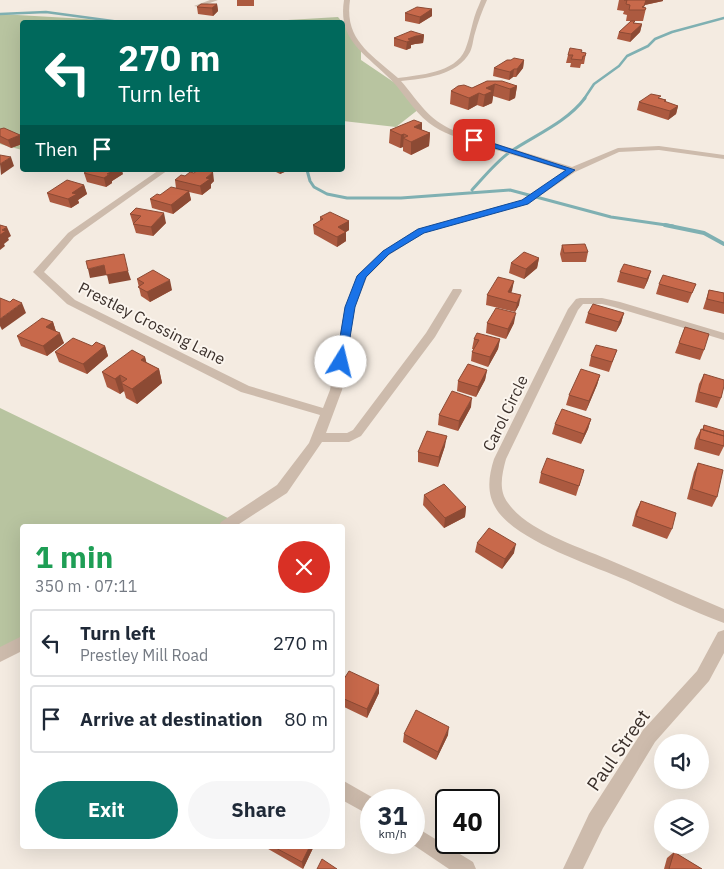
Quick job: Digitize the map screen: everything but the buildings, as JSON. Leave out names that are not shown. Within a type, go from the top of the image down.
[{"type":"street","points":[[197,6],[215,0]]},
{"type":"street","points":[[347,0],[345,16],[352,37],[370,59],[396,80],[426,117],[436,125],[492,146],[572,170]]},
{"type":"street","points":[[396,80],[421,76],[448,68],[462,58],[468,52],[477,13],[484,0]]},
{"type":"street","points":[[229,524],[282,489],[315,445],[336,390],[350,307],[362,276],[386,252],[421,231],[525,202],[572,170],[618,150],[659,148],[724,157]]},
{"type":"street","name":"Prestley Crossing Lane","points":[[161,172],[72,235],[38,272],[71,302],[245,389],[327,413]]},
{"type":"street","points":[[318,438],[350,437],[357,433],[431,335],[458,291]]},
{"type":"street","name":"Carol Circle","points":[[724,338],[616,304],[602,301],[580,301],[573,309],[500,459],[494,483],[496,500],[508,514],[526,528],[546,539],[724,616]]},
{"type":"street","name":"Paul Street","points":[[573,869],[596,821],[649,736],[703,676],[724,637]]},
{"type":"street","points":[[0,655],[20,644]]},
{"type":"street","points":[[345,790],[360,800]]},
{"type":"street","points":[[425,842],[466,869]]},
{"type":"green space","points":[[0,14],[104,20],[20,20],[20,149],[0,144]]},
{"type":"green space","points":[[338,17],[340,20],[288,20]]},
{"type":"green space","points":[[345,26],[361,46],[361,60],[395,83],[419,109],[396,127],[345,121]]},
{"type":"green space","points":[[0,408],[234,521],[229,524],[20,524],[20,643],[0,653]]},
{"type":"waterway","points":[[0,14],[46,12],[105,20]]},
{"type":"waterway","points":[[584,99],[594,84],[619,66],[627,56],[648,46],[655,39],[672,32],[724,18]]},
{"type":"waterway","points":[[472,190],[505,156],[560,122],[585,98]]},
{"type":"waterway","points":[[308,172],[314,187],[327,194],[347,198],[401,198],[510,190],[611,217],[673,226]]},
{"type":"waterway","points":[[665,225],[704,233],[724,244]]},
{"type":"route","points":[[341,362],[350,307],[362,276],[386,252],[421,231],[525,202],[572,170],[474,140]]}]
